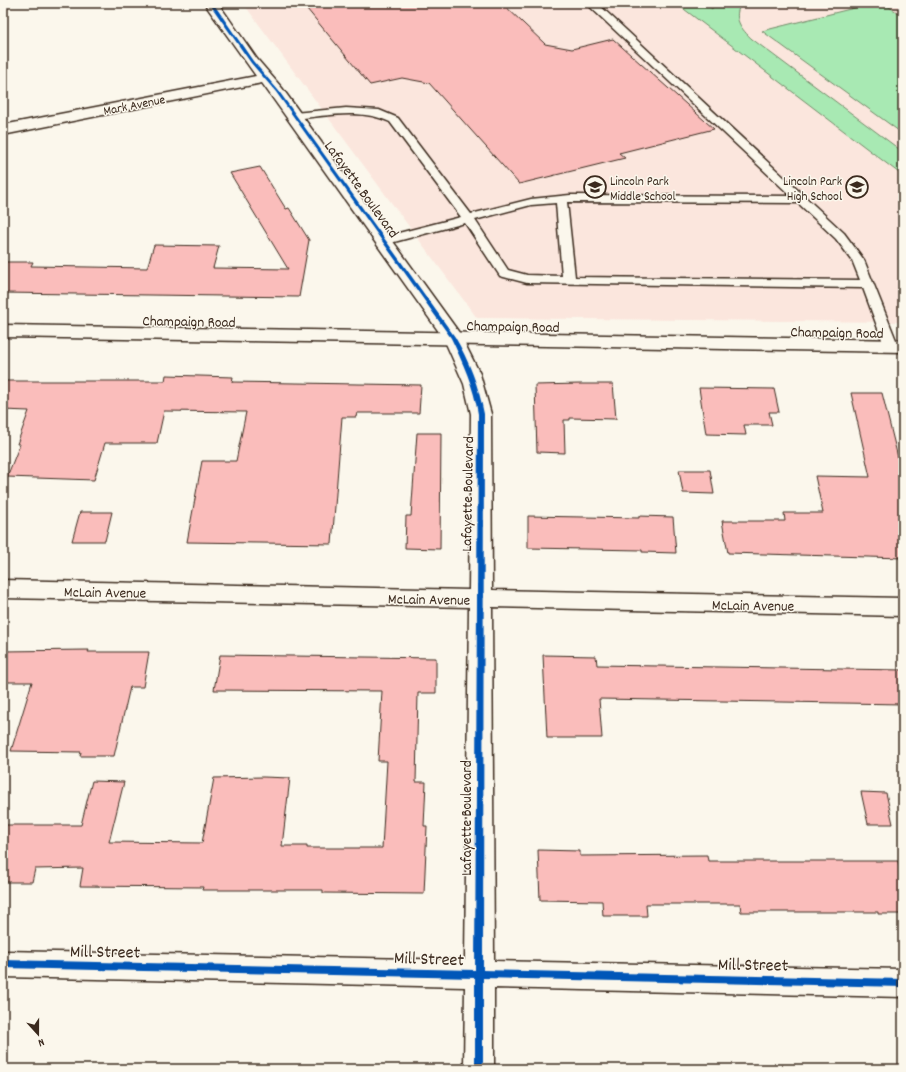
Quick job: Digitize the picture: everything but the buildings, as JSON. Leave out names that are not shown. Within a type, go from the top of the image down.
[{"type":"street","name":"Lafayette Boulevard","points":[[211,3],[453,338],[471,371],[478,397],[481,414],[479,600],[479,1069]]},
{"type":"street","name":"Mark Avenue","points":[[3,130],[266,78]]},
{"type":"street","name":"Champaign Road","points":[[3,331],[897,346]]},
{"type":"street","name":"McLain Avenue","points":[[3,590],[903,607]]},
{"type":"street","name":"Mill Street","points":[[3,964],[903,983]]},
{"type":"lane","points":[[591,3],[840,236],[858,260],[867,284],[897,346]]},
{"type":"lane","points":[[294,116],[346,111],[379,113],[394,120],[468,219],[504,273],[527,279],[867,284]]},
{"type":"lane","points":[[383,241],[530,202],[561,200],[802,200]]},
{"type":"lane","points":[[561,200],[569,280]]},
{"type":"shaded area","name":"Lincoln Park Middle School","points":[[243,3],[903,3],[903,322],[477,318]]},
{"type":"green space","points":[[676,3],[704,3],[712,9],[714,3],[742,3],[739,8],[738,18],[739,23],[748,35],[903,152],[903,176]]},
{"type":"green space","points":[[874,3],[883,3],[903,16],[903,134],[762,31]]},
{"type":"cycle path","points":[[211,3],[252,62],[277,91],[453,338],[467,365],[477,393],[481,414],[479,1069]]},
{"type":"cycle path","points":[[3,964],[903,983]]},
{"type":"place","name":"Lincoln Park Middle School","points":[[595,187]]},
{"type":"place","name":"Lincoln Park High School","points":[[857,187]]}]
